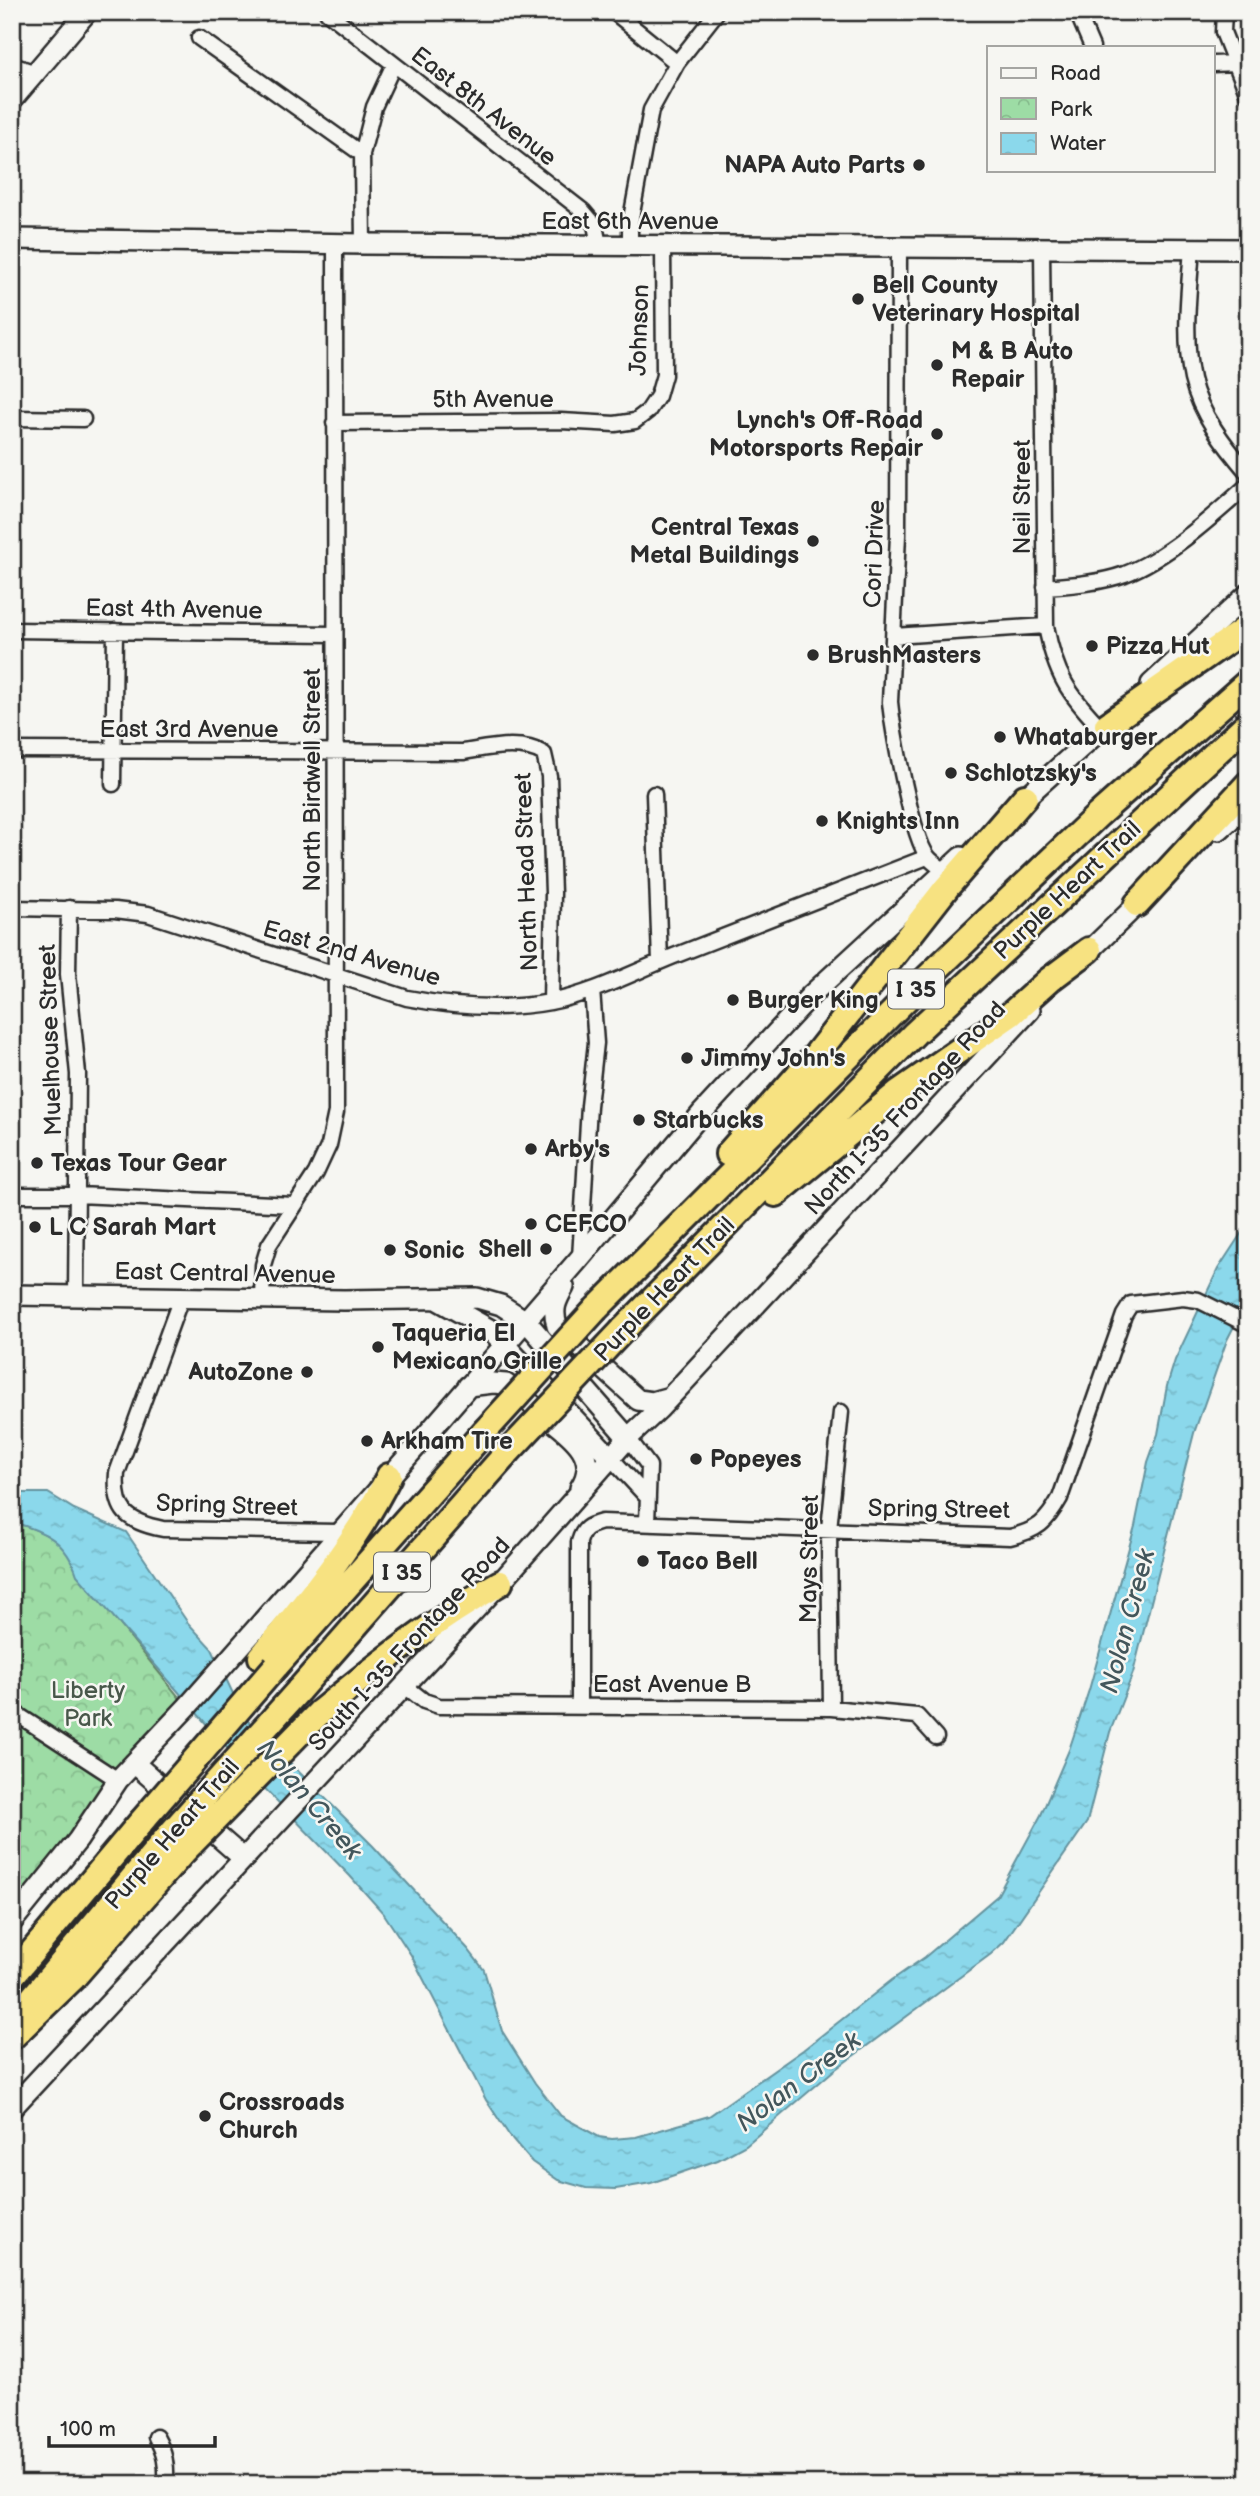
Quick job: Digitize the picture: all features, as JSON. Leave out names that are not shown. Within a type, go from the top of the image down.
[{"type":"highway","points":[[1104,727],[1248,627]]},
{"type":"highway","name":"Purple Heart Trail","points":[[12,1976],[145,1818],[211,1719],[269,1662],[633,1270],[937,968],[1098,815],[1248,682]]},
{"type":"highway","name":"Purple Heart Trail","points":[[12,2022],[173,1847],[298,1691],[507,1453],[623,1330],[915,1033],[1248,723]]},
{"type":"highway","points":[[1137,905],[1248,784]]},
{"type":"highway","points":[[633,1270],[684,1200],[784,1092],[947,887],[1025,797]]},
{"type":"highway","points":[[671,1281],[877,1110],[1010,1014],[1089,950]]},
{"type":"highway","points":[[269,1662],[373,1508],[389,1476]]},
{"type":"highway","points":[[12,2037],[73,1979],[173,1847],[320,1712],[380,1662],[500,1583]]},
{"type":"main road","points":[[12,100],[87,12]]},
{"type":"main road","name":"East 6th Avenue","points":[[12,239],[363,244],[1248,249]]},
{"type":"main road","points":[[12,1922],[78,1840],[118,1780],[226,1663],[338,1532],[526,1321],[701,1114],[790,1017],[853,954],[1248,594]]},
{"type":"main road","name":"North I-35 Frontage Road","points":[[611,1458],[987,1055],[1089,950],[1248,804]]},
{"type":"main road","points":[[580,1258],[554,1303],[557,1326],[638,1400],[652,1402],[670,1396]]},
{"type":"main road","name":"East Central Avenue","points":[[12,1295],[262,1299],[477,1298],[501,1305],[526,1321],[628,1438]]},
{"type":"main road","name":"East Central Avenue","points":[[438,1300],[491,1330],[611,1458]]},
{"type":"main road","points":[[468,1386],[506,1384],[576,1439],[585,1455],[587,1469],[583,1484],[559,1518]]},
{"type":"main road","name":"South I-35 Frontage Road","points":[[12,2108],[500,1583],[611,1458]]},
{"type":"main road","points":[[141,1756],[243,1858]]},
{"type":"street","name":"East 8th Avenue","points":[[327,12],[583,211],[595,225],[599,245]]},
{"type":"street","points":[[614,12],[677,63]]},
{"type":"street","points":[[630,245],[630,224],[651,110],[677,63],[717,12]]},
{"type":"street","points":[[1077,12],[1092,46]]},
{"type":"street","points":[[1224,12],[1223,32],[1248,95]]},
{"type":"street","points":[[199,38],[362,154]]},
{"type":"street","points":[[363,244],[362,154],[373,107],[394,64]]},
{"type":"street","points":[[1214,64],[1235,64]]},
{"type":"street","points":[[12,65],[36,73]]},
{"type":"street","name":"North Birdwell Street","points":[[262,1299],[263,1265],[269,1245],[316,1173],[329,1144],[336,1112],[335,243]]},
{"type":"street","name":"Johnson","points":[[648,411],[658,397],[664,375],[663,246]]},
{"type":"street","name":"Cori Drive","points":[[899,247],[898,535],[890,679],[893,726],[917,836],[927,857]]},
{"type":"street","name":"Neil Street","points":[[1042,248],[1046,626],[1054,661],[1074,701],[1104,727]]},
{"type":"street","points":[[1192,248],[1188,312],[1192,380],[1206,414],[1248,473]]},
{"type":"street","name":"5th Avenue","points":[[334,423],[561,421],[615,424],[635,421],[648,411]]},
{"type":"street","points":[[12,418],[83,419]]},
{"type":"street","points":[[1045,587],[1075,585],[1125,574],[1179,541],[1248,485]]},
{"type":"street","points":[[894,636],[1046,626]]},
{"type":"street","name":"East 4th Avenue","points":[[12,630],[334,634]]},
{"type":"street","points":[[113,784],[115,631]]},
{"type":"street","name":"East 3rd Avenue","points":[[12,750],[463,752],[498,747],[533,747]]},
{"type":"street","name":"North Head Street","points":[[533,747],[544,754],[549,776],[554,893],[551,1002]]},
{"type":"street","points":[[654,794],[660,961]]},
{"type":"street","points":[[927,857],[945,872]]},
{"type":"street","name":"East 2nd Avenue","points":[[12,908],[115,910],[148,914],[407,998],[450,1005],[521,1006],[551,1002],[592,990],[927,857]]},
{"type":"street","name":"Muelhouse Street","points":[[69,908],[68,974],[78,1074],[76,1296]]},
{"type":"street","points":[[580,1258],[589,1106],[596,1043],[592,990]]},
{"type":"street","points":[[12,1195],[78,1195],[294,1205]]},
{"type":"street","name":"Spring Street","points":[[181,1298],[117,1473],[116,1489],[120,1507],[137,1523],[163,1529],[338,1532]]},
{"type":"street","name":"Spring Street","points":[[579,1707],[579,1542],[583,1531],[594,1524],[647,1523],[1010,1536],[1031,1531],[1049,1518],[1060,1498],[1124,1315],[1131,1304],[1183,1298],[1198,1300],[1244,1323]]},
{"type":"street","name":"Mays Street","points":[[831,1708],[829,1529],[841,1412]]},
{"type":"street","name":"East Central Avenue","points":[[628,1438],[649,1466],[647,1523]]},
{"type":"street","name":"East Central Avenue","points":[[611,1458],[648,1498]]},
{"type":"street","name":"East Avenue B","points":[[405,1686],[424,1701],[439,1706],[831,1708],[917,1716],[936,1737]]},
{"type":"street","points":[[12,1712],[118,1780]]},
{"type":"street","points":[[156,2437],[163,2449],[166,2463],[166,2484]]},
{"type":"green space","name":"Liberty Park","points":[[12,1522],[39,1531],[62,1546],[80,1577],[187,1707],[12,1910]]},
{"type":"water","name":"Nolan Creek","points":[[1248,1223],[1248,1299],[1227,1340],[1194,1433],[1133,1673],[1110,1732],[1087,1822],[1004,1942],[991,1954],[833,2071],[746,2145],[718,2160],[651,2183],[616,2189],[586,2188],[558,2180],[532,2162],[509,2135],[486,2100],[411,1955],[384,1914],[241,1764],[77,1575],[60,1546],[35,1529],[12,1522],[12,1493],[48,1493],[74,1509],[126,1532],[188,1623],[212,1649],[244,1717],[373,1846],[484,1970],[502,2031],[535,2083],[561,2116],[599,2137],[636,2137],[709,2116],[803,2050],[925,1957],[997,1896],[1041,1815],[1069,1750],[1089,1690],[1135,1526],[1148,1462],[1158,1434],[1175,1360],[1218,1269]]},
{"type":"place","name":"NAPA Auto Parts","points":[[919,165]]},
{"type":"place","name":"Bell County Veterinary Hospital","points":[[858,299]]},
{"type":"place","name":"M & B Auto Repair","points":[[937,365]]},
{"type":"place","name":"Lynch's Off-Road Motorsports Repair","points":[[937,434]]},
{"type":"place","name":"Central Texas Metal Buildings","points":[[813,541]]},
{"type":"place","name":"Pizza Hut","points":[[1092,646]]},
{"type":"place","name":"BrushMasters","points":[[813,655]]},
{"type":"place","name":"Whataburger","points":[[1000,737]]},
{"type":"place","name":"Schlotzsky's","points":[[951,773]]},
{"type":"place","name":"Knights Inn","points":[[822,821]]},
{"type":"place","name":"Burger King","points":[[733,1000]]},
{"type":"place","name":"Jimmy John's","points":[[687,1058]]},
{"type":"place","name":"Starbucks","points":[[639,1120]]},
{"type":"place","name":"Arby's","points":[[531,1149]]},
{"type":"place","name":"Texas Tour Gear","points":[[37,1163]]},
{"type":"place","name":"CEFCO","points":[[531,1224]]},
{"type":"place","name":"L C Sarah Mart","points":[[35,1227]]},
{"type":"place","name":"Shell","points":[[546,1249]]},
{"type":"place","name":"Sonic","points":[[390,1250]]},
{"type":"place","name":"Taqueria El Mexicano Grille","points":[[378,1347]]},
{"type":"place","name":"AutoZone","points":[[307,1372]]},
{"type":"place","name":"Arkham Tire","points":[[367,1441]]},
{"type":"place","name":"Popeyes","points":[[696,1459]]},
{"type":"place","name":"Taco Bell","points":[[643,1561]]},
{"type":"place","name":"Crossroads Church","points":[[205,2116]]}]
